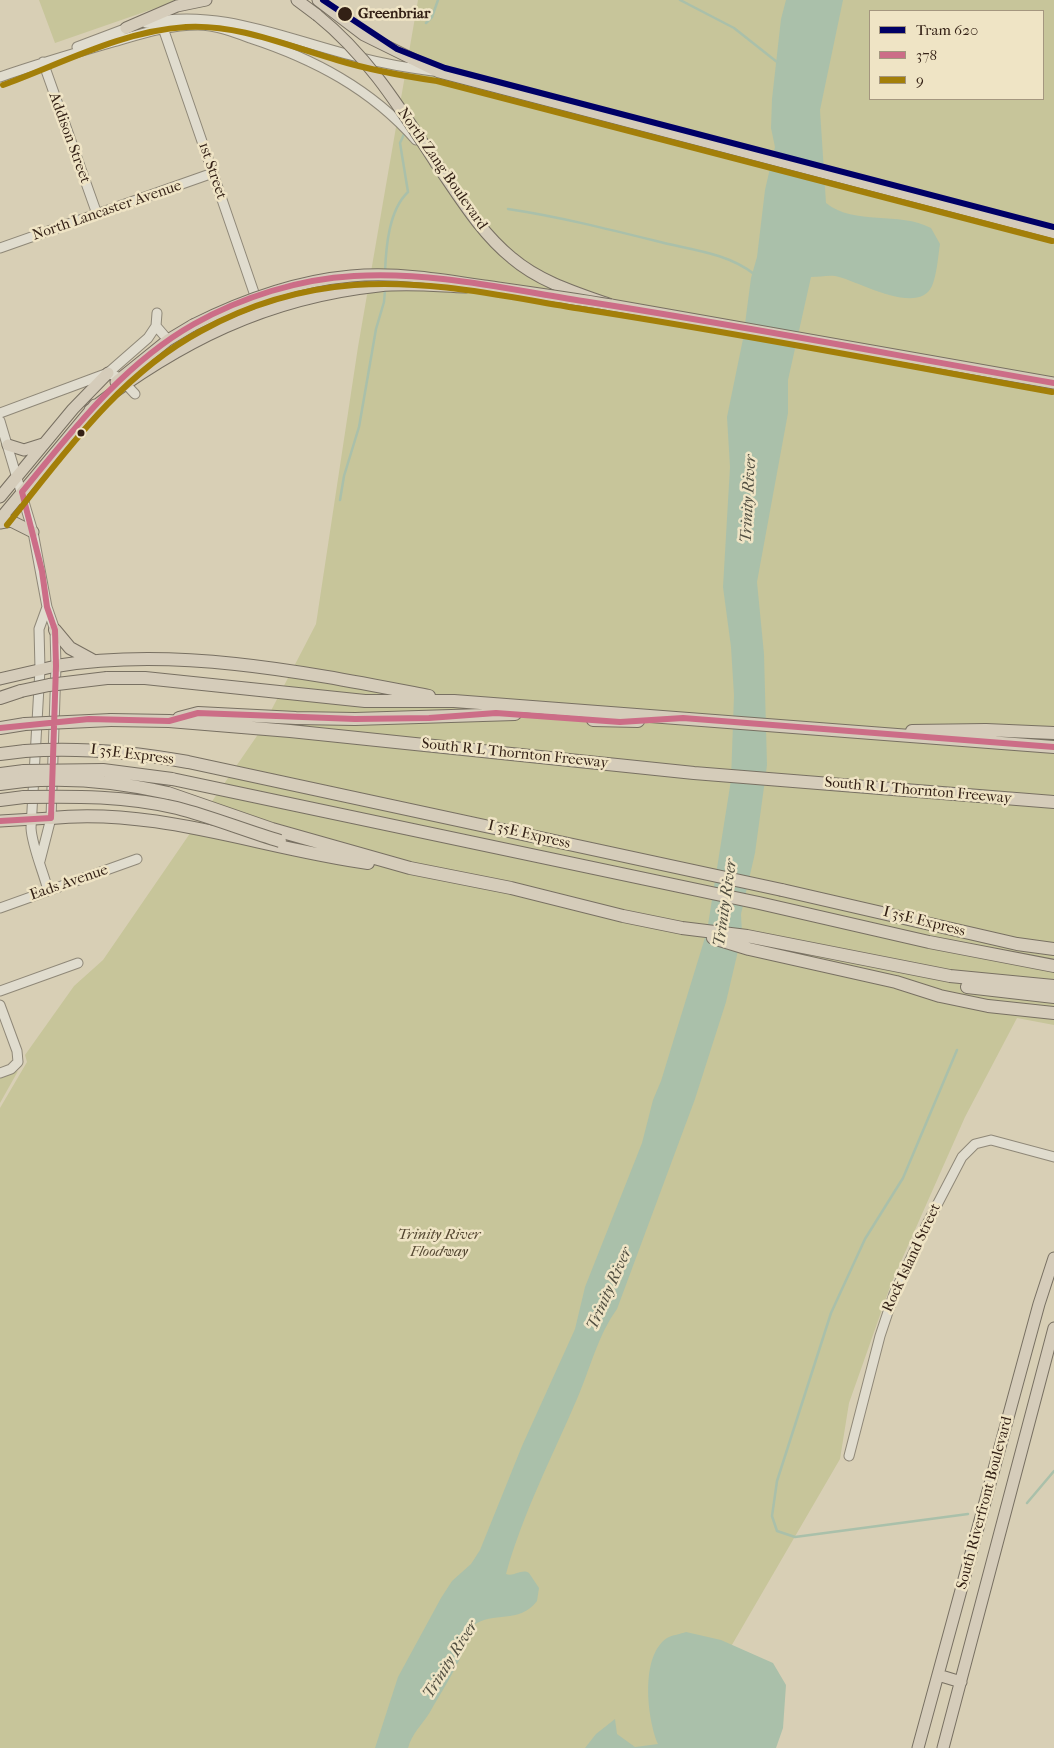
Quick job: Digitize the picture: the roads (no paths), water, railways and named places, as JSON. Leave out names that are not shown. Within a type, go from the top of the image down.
[{"type":"highway","points":[[55,630],[70,648],[92,660]]},
{"type":"highway","points":[[56,666],[92,660],[134,658],[248,666],[296,671],[384,686],[454,701]]},
{"type":"highway","points":[[0,698],[48,685],[107,678],[145,678],[365,701],[454,701],[880,732],[930,738],[1054,747]]},
{"type":"highway","points":[[206,719],[400,719],[496,713],[620,722],[683,718]]},
{"type":"highway","name":"South R L Thornton Freeway","points":[[0,728],[25,724],[111,720],[169,721],[206,719],[354,737],[694,773],[1054,803]]},
{"type":"highway","points":[[880,732],[932,729],[1054,733]]},
{"type":"highway","name":"I 35E Express","points":[[0,754],[25,751],[97,749],[137,753],[188,762],[849,904],[1000,940],[1054,949]]},
{"type":"highway","points":[[0,784],[24,776],[86,769],[172,779],[1008,958],[1054,966]]},
{"type":"highway","points":[[0,774],[84,779],[151,789],[203,804],[272,829],[410,868],[682,928],[749,949],[896,982],[940,996],[988,1006],[1054,1013]]},
{"type":"highway","points":[[0,800],[24,797],[103,797],[176,808],[352,861]]},
{"type":"highway","points":[[51,818],[86,814],[140,818],[315,856],[410,868]]},
{"type":"highway","points":[[682,928],[746,936],[828,953],[880,969],[954,985],[1026,990],[1054,997]]},
{"type":"highway","points":[[1026,990],[1054,986]]},
{"type":"main road","points":[[126,28],[177,6],[206,0]]},
{"type":"main road","name":"North Zang Boulevard","points":[[297,0],[337,31],[367,63],[477,222],[513,259],[563,288],[611,305]]},
{"type":"main road","points":[[319,0],[381,45],[439,72],[1054,234]]},
{"type":"main road","points":[[0,519],[90,410],[168,340],[193,325],[262,295],[323,279],[386,274],[427,277],[611,305],[1054,384]]},
{"type":"main road","points":[[123,380],[200,337],[261,313],[304,300],[380,286],[413,285],[498,288]]},
{"type":"main road","points":[[0,497],[45,443],[108,373]]},
{"type":"main road","points":[[8,446],[24,450],[45,443]]},
{"type":"main road","points":[[0,523],[11,521],[34,532]]},
{"type":"main road","points":[[0,679],[56,666]]},
{"type":"main road","points":[[0,820],[51,818]]},
{"type":"main road","name":"South Riverfront Boulevard","points":[[918,1748],[1039,1304],[1054,1258]]},
{"type":"main road","name":"South Riverfront Boulevard","points":[[943,1748],[1054,1328]]},
{"type":"main road","points":[[1002,1443],[1022,1448]]},
{"type":"main road","points":[[938,1675],[961,1682]]},
{"type":"street","points":[[0,77],[43,62],[126,28],[189,17],[252,26],[361,58],[439,72]]},
{"type":"street","points":[[43,62],[163,28],[201,25],[231,31],[301,57],[342,77],[393,116],[436,163]]},
{"type":"street","name":"1st Street","points":[[163,28],[261,313]]},
{"type":"street","name":"Addison Street","points":[[43,62],[97,214]]},
{"type":"street","name":"North Lancaster Avenue","points":[[0,248],[213,173]]},
{"type":"street","points":[[0,413],[108,373],[148,338],[156,326],[157,313]]},
{"type":"street","points":[[156,326],[168,340]]},
{"type":"street","points":[[108,373],[123,380],[135,394]]},
{"type":"street","points":[[0,421],[34,532],[47,607],[55,630],[56,666],[51,818],[40,861]]},
{"type":"street","points":[[47,607],[39,629],[40,669],[32,819],[33,840],[48,890]]},
{"type":"street","name":"Eads Avenue","points":[[0,908],[138,860]]},
{"type":"street","points":[[0,991],[78,963]]},
{"type":"street","points":[[0,1005],[17,1051],[18,1062],[11,1069],[0,1073]]},
{"type":"street","name":"Rock Island Street","points":[[849,1456],[884,1322],[902,1274],[962,1157],[975,1144],[991,1140],[1054,1157]]},
{"type":"water","name":"Trinity River","points":[[786,0],[843,0],[820,110],[826,203],[850,214],[905,220],[931,228],[940,244],[935,276],[932,286],[925,295],[914,298],[901,298],[886,294],[835,276],[811,277],[788,380],[788,413],[757,582],[764,654],[767,765],[755,853],[741,914],[742,934],[726,1002],[695,1099],[617,1309],[599,1341],[577,1399],[538,1485],[513,1551],[506,1574],[524,1571],[529,1573],[539,1588],[537,1601],[522,1613],[481,1621],[473,1626],[454,1670],[430,1712],[415,1733],[408,1748],[375,1748],[398,1677],[441,1598],[452,1581],[471,1564],[480,1550],[522,1446],[575,1329],[585,1287],[642,1143],[653,1100],[661,1081],[707,931],[731,780],[734,695],[731,647],[723,587],[730,467],[727,417],[743,339],[751,278],[757,257],[765,190],[775,147],[771,128],[772,99],[781,19]]},
{"type":"water","points":[[686,1632],[721,1640],[773,1663],[786,1685],[783,1728],[776,1748],[585,1748],[596,1734],[615,1719],[617,1734],[635,1747],[658,1744],[649,1704],[649,1673],[658,1647],[667,1638]]},
{"type":"waterway","points":[[426,23],[432,17],[438,0]]},
{"type":"waterway","points":[[680,0],[734,28],[777,62]]},
{"type":"waterway","points":[[405,132],[400,143],[408,192]]},
{"type":"waterway","points":[[385,272],[386,251],[393,218],[397,208],[408,192]]},
{"type":"waterway","points":[[508,209],[567,220],[711,254],[734,262],[754,274]]},
{"type":"waterway","points":[[340,500],[344,476],[359,427],[376,329],[384,302],[385,290]]},
{"type":"waterway","points":[[957,1050],[903,1178],[865,1239],[831,1313],[777,1481],[772,1516],[777,1531],[795,1537],[968,1514]]},
{"type":"waterway","points":[[1027,1503],[1054,1471]]},
{"type":"tram line","name":"620","points":[[323,0],[397,49],[445,68],[1054,227]]},
{"type":"place","name":"Greenbriar","points":[[345,14]]},
{"type":"park label","name":"Trinity River Floodway","points":[[439,1244]]}]
